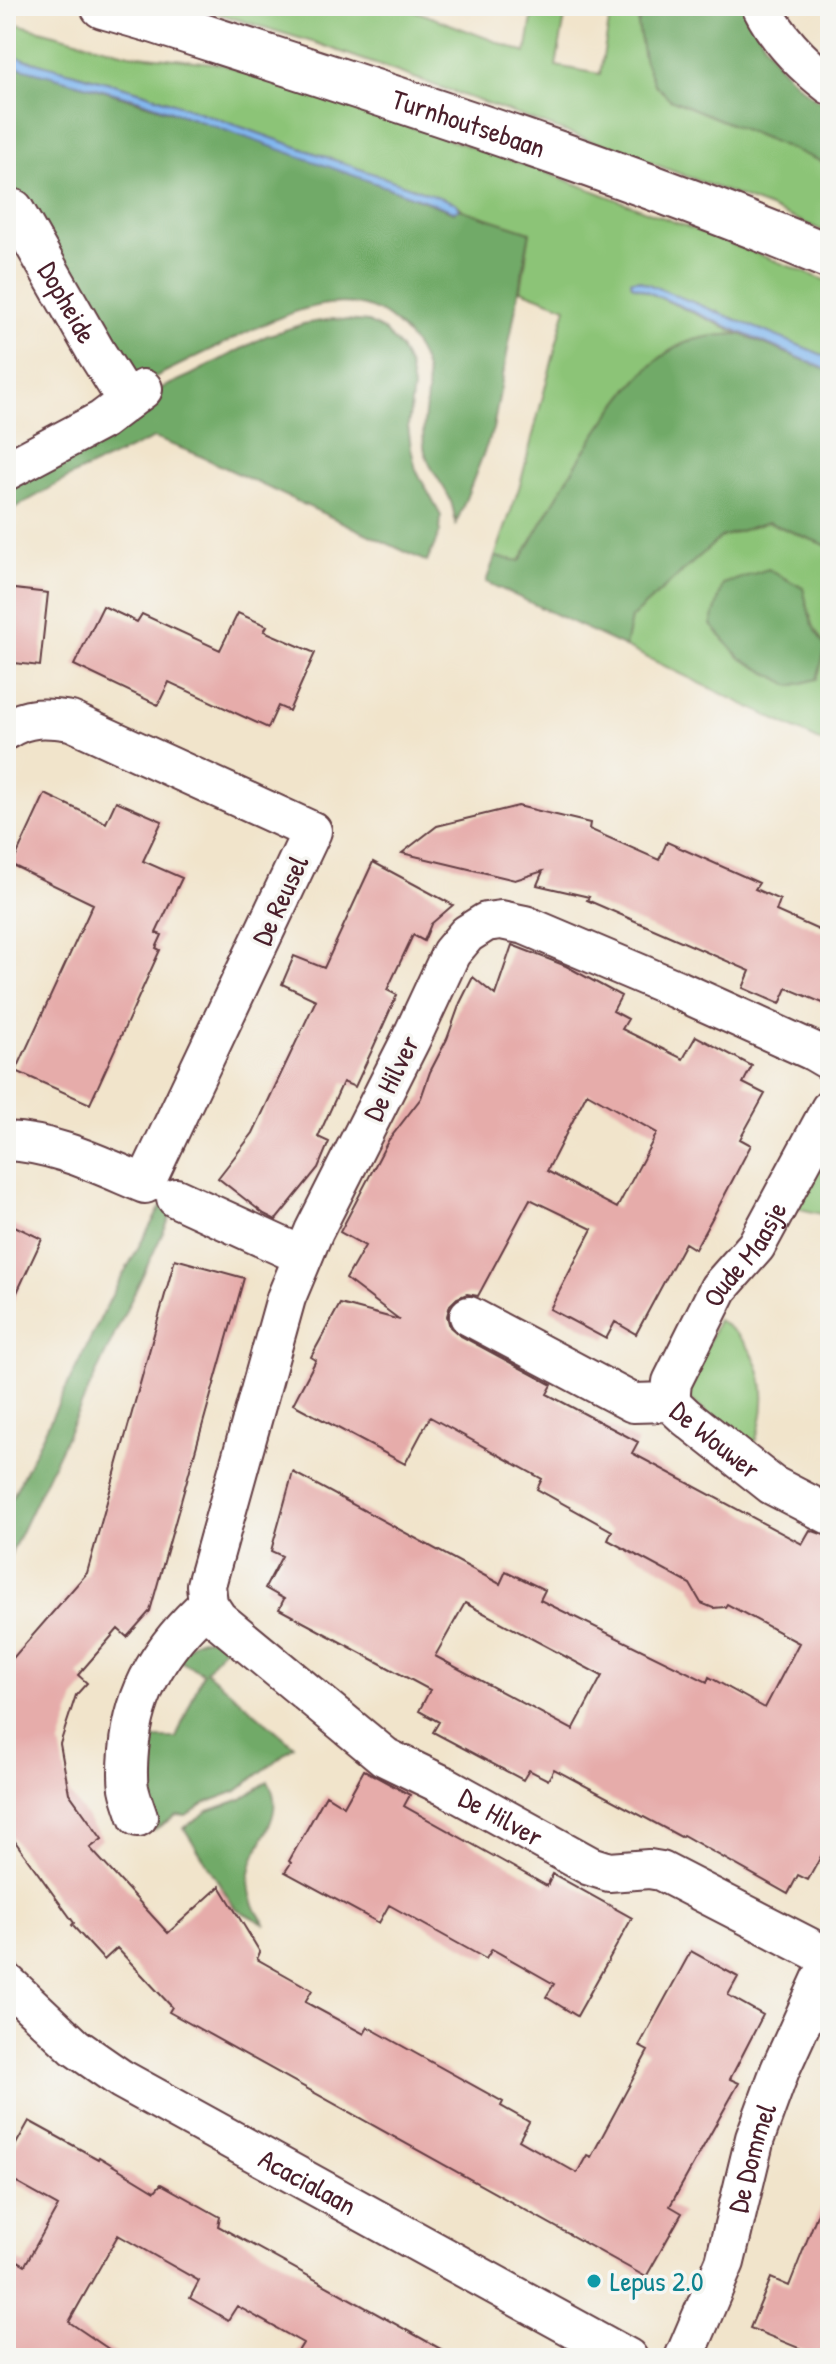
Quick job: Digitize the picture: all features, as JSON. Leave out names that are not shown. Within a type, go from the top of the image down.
[{"type":"main road","name":"Turnhoutsebaan","points":[[103,6],[510,136],[830,257]]},
{"type":"street","points":[[761,6],[796,56],[830,85]]},
{"type":"street","name":"Dopheide","points":[[6,207],[14,209],[96,352],[135,395],[102,420],[6,471]]},
{"type":"street","name":"De Reusel","points":[[6,730],[26,719],[46,717],[71,721],[312,831],[160,1191]]},
{"type":"street","name":"De Hilver","points":[[830,1061],[676,989],[525,925],[501,920],[486,922],[467,934],[451,953],[303,1256],[286,1298],[206,1585],[208,1604],[218,1619],[385,1757],[447,1787],[590,1866],[609,1872],[661,1871],[830,1959]]},
{"type":"street","name":"Oude Maasje","points":[[670,1402],[672,1382],[719,1288],[756,1246],[830,1109]]},
{"type":"street","points":[[6,1141],[30,1142],[62,1150],[303,1256]]},
{"type":"street","name":"De Wouwer","points":[[469,1316],[633,1403],[670,1402],[772,1485],[830,1515]]},
{"type":"street","points":[[138,1817],[129,1787],[128,1764],[137,1708],[161,1655],[187,1623],[208,1604]]},
{"type":"street","name":"De Dommel","points":[[684,2358],[725,2262],[755,2138],[780,2070],[816,2023],[830,1959]]},
{"type":"street","name":"Acacialaan","points":[[6,1982],[75,2047],[121,2079],[628,2358]]},
{"type":"green space","points":[[193,6],[402,6],[526,53],[534,6],[567,6],[556,66],[600,74],[612,6],[643,6],[638,25],[670,99],[830,165],[830,234],[625,153],[319,44]]},
{"type":"green space","points":[[643,6],[746,6],[761,38],[779,64],[801,88],[830,108],[830,165],[670,99],[654,84],[644,59],[638,25]]},
{"type":"green space","points":[[6,21],[129,54],[222,64],[540,170],[830,282],[830,358],[638,280],[631,280],[632,285],[740,334],[713,336],[629,388],[589,446],[520,561],[495,557],[520,485],[566,307],[521,290],[530,232],[464,211],[456,203],[143,92],[6,54]]},
{"type":"green space","points":[[6,64],[176,113],[454,212],[460,209],[530,232],[493,429],[456,524],[450,498],[432,470],[425,452],[423,429],[427,384],[423,361],[403,331],[375,310],[354,304],[308,308],[264,324],[140,384],[112,349],[6,194]]},
{"type":"green space","points":[[333,319],[368,322],[385,331],[400,348],[409,367],[413,388],[408,426],[411,448],[416,470],[441,516],[440,532],[427,562],[196,454],[154,438],[77,473],[6,513],[6,490],[136,419],[144,410],[146,395],[266,336],[303,324]]},
{"type":"green space","points":[[740,334],[830,371],[830,547],[768,522],[721,537],[631,618],[625,647],[486,582],[495,557],[520,561],[592,439],[638,379],[662,357],[685,343],[705,337]]},
{"type":"green space","points":[[767,522],[830,547],[830,746],[625,647],[631,618],[721,537]],"holes":[[[723,584],[803,589],[812,624],[826,648]]]},
{"type":"green space","points":[[768,569],[803,588],[812,624],[826,648],[817,679],[791,686],[740,658],[711,625],[723,584]]},
{"type":"green space","points":[[830,1135],[830,1216],[792,1207]]},
{"type":"green space","points":[[163,1203],[175,1207],[6,1564],[6,1510],[113,1293]]},
{"type":"green space","points":[[718,1320],[748,1347],[762,1379],[762,1415],[751,1453],[686,1395]]},
{"type":"green space","points":[[214,1639],[226,1644],[206,1671],[294,1746],[237,1791],[205,1803],[186,1816],[177,1815],[154,1830],[147,1814],[138,1738],[176,1738],[203,1673],[176,1659],[193,1642]]},
{"type":"green space","points":[[268,1781],[274,1799],[273,1815],[252,1864],[249,1882],[253,1902],[266,1925],[235,1908],[184,1828],[208,1811],[242,1799]]},
{"type":"water","points":[[6,54],[142,92],[456,203],[459,209],[454,211],[137,99],[6,64]]},
{"type":"water","points":[[631,280],[638,280],[830,358],[830,371],[632,285]]},
{"type":"building","points":[[6,588],[48,593],[40,666],[6,662]]},
{"type":"building","points":[[103,606],[137,622],[142,614],[220,650],[238,613],[267,626],[264,631],[315,653],[289,711],[278,706],[268,728],[169,682],[158,705],[74,665]]},
{"type":"building","points":[[45,794],[106,823],[116,801],[162,821],[143,861],[182,878],[156,933],[162,935],[156,948],[160,950],[90,1104],[16,1071],[93,904],[12,865]]},
{"type":"building","points":[[518,806],[590,823],[589,829],[659,860],[667,842],[759,883],[755,889],[780,900],[776,911],[830,935],[830,1006],[787,988],[780,1004],[743,988],[750,971],[587,900],[589,897],[537,885],[543,871],[515,880],[402,853],[437,826]]},
{"type":"building","points":[[373,862],[453,905],[431,924],[424,941],[413,935],[387,990],[397,995],[355,1087],[343,1082],[318,1137],[329,1142],[318,1168],[276,1220],[218,1178],[253,1133],[316,1000],[282,984],[294,956],[324,968]]},
{"type":"building","points":[[512,945],[566,966],[621,996],[613,1011],[628,1019],[622,1029],[683,1059],[696,1036],[752,1066],[743,1083],[765,1094],[740,1139],[751,1145],[720,1204],[695,1249],[685,1243],[636,1334],[615,1322],[606,1339],[550,1309],[592,1229],[530,1199],[478,1296],[467,1294],[457,1298],[450,1305],[447,1316],[450,1327],[459,1335],[552,1385],[547,1394],[638,1442],[632,1453],[802,1544],[810,1530],[830,1537],[830,1840],[808,1880],[798,1875],[788,1894],[683,1835],[681,1837],[554,1769],[548,1780],[529,1770],[523,1780],[433,1732],[439,1722],[419,1711],[430,1690],[279,1609],[284,1599],[265,1588],[282,1556],[271,1551],[293,1472],[500,1584],[506,1571],[545,1590],[540,1600],[707,1682],[709,1677],[765,1708],[799,1643],[727,1604],[713,1608],[701,1603],[690,1584],[608,1540],[612,1531],[537,1489],[542,1479],[430,1417],[405,1464],[293,1404],[316,1360],[311,1357],[340,1304],[400,1320],[346,1279],[365,1246],[340,1232],[388,1141],[421,1098],[473,977],[495,995]],"holes":[[[587,1093],[657,1133],[617,1208],[547,1171]],[[465,1603],[602,1676],[573,1730],[435,1656]]]},
{"type":"building","points":[[6,1222],[42,1239],[6,1316]]},
{"type":"building","points":[[175,1259],[244,1278],[150,1611],[127,1637],[118,1629],[78,1675],[87,1683],[76,1695],[60,1744],[69,1793],[102,1839],[90,1848],[168,1933],[220,1886],[260,1952],[257,1959],[312,1990],[305,2002],[364,2034],[368,2027],[503,2102],[501,2106],[529,2122],[519,2140],[577,2173],[587,2155],[591,2157],[648,2051],[639,2046],[691,1951],[738,1977],[728,1995],[763,2015],[730,2079],[739,2083],[670,2206],[682,2213],[646,2277],[169,2012],[172,2007],[117,1948],[104,1960],[72,1925],[74,1923],[6,1829],[6,1666],[87,1573]]},
{"type":"building","points":[[364,1770],[410,1795],[404,1806],[547,1886],[553,1874],[632,1918],[577,2016],[546,1997],[554,1984],[492,1949],[486,1959],[389,1905],[379,1923],[285,1872],[326,1795],[344,1806]]},
{"type":"building","points":[[29,2121],[99,2157],[155,2191],[161,2184],[220,2217],[218,2226],[457,2358],[294,2358],[303,2343],[237,2306],[228,2320],[190,2298],[199,2281],[118,2235],[69,2322],[122,2358],[6,2358],[6,2285],[18,2261],[25,2265],[58,2206],[6,2177],[6,2162]]},
{"type":"building","points":[[828,2187],[830,2358],[823,2358],[750,2328],[771,2278],[789,2286]]},
{"type":"place","name":"Lepus 2.0","points":[[594,2281]]}]
